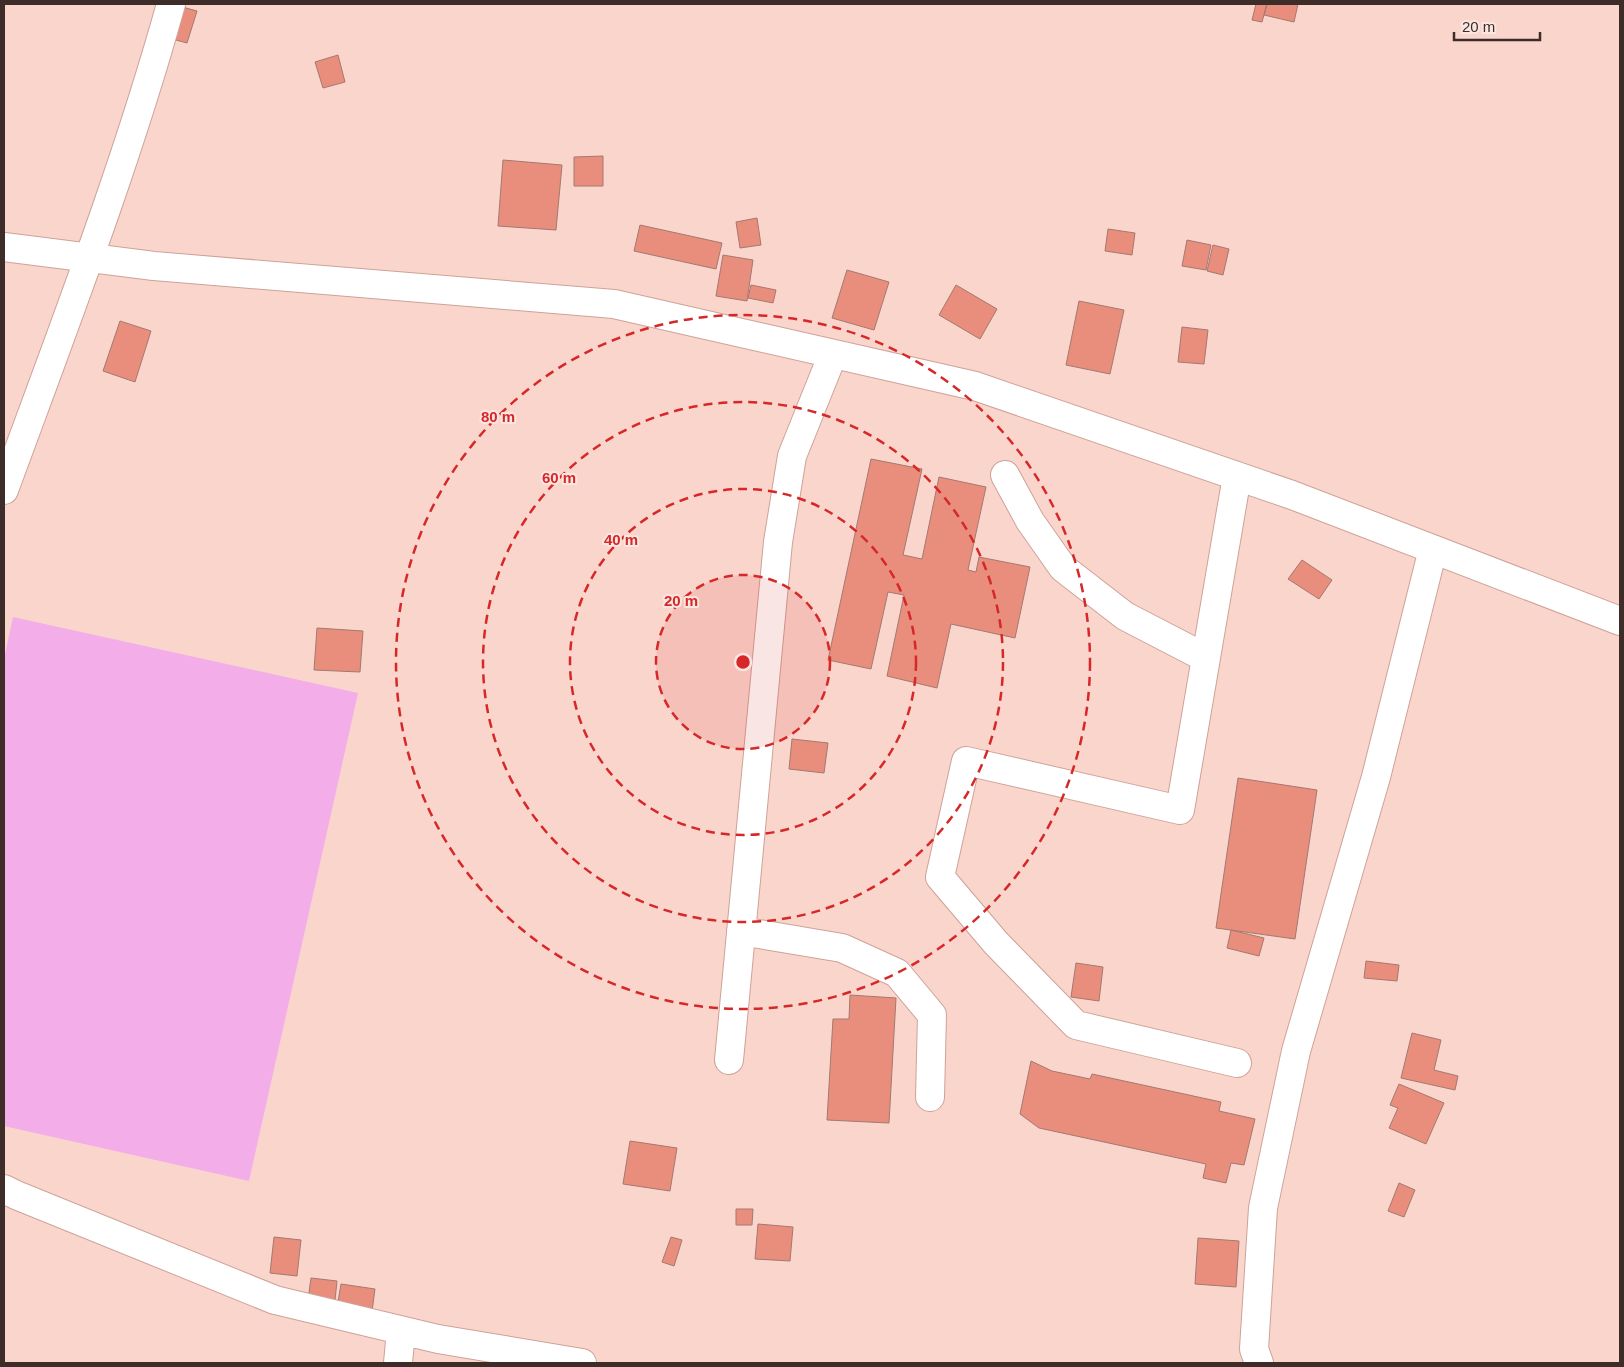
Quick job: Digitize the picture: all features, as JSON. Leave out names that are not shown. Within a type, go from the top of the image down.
[{"type":"street","points":[[4,490],[90,258],[158,50],[171,4]]},
{"type":"street","points":[[4,247],[164,267],[614,304],[975,386],[1292,495],[1620,621]]},
{"type":"street","points":[[729,1060],[778,542],[792,456],[834,354]]},
{"type":"street","points":[[1005,475],[1030,522],[1063,568],[1126,616],[1206,658]]},
{"type":"street","points":[[1237,476],[1180,810],[966,761],[940,877],[996,942],[1076,1025],[1237,1063]]},
{"type":"street","points":[[1259,1363],[1254,1349],[1263,1208],[1294,1060],[1376,777],[1433,549]]},
{"type":"street","points":[[741,931],[842,948],[897,973],[932,1015],[930,1097]]},
{"type":"street","points":[[4,1188],[16,1195],[275,1300],[438,1339],[582,1363]]},
{"type":"street","points":[[398,1363],[401,1330]]},
{"type":"shaded area","points":[[13,617],[358,693],[249,1181],[4,1126],[4,659]]},
{"type":"building","points":[[1256,4],[1267,4],[1262,22],[1252,20]]},
{"type":"building","points":[[1267,4],[1298,4],[1294,22],[1264,15]]},
{"type":"building","points":[[175,5],[197,11],[187,43],[165,37]]},
{"type":"building","points":[[338,55],[345,82],[323,88],[315,62]]},
{"type":"building","points":[[603,156],[603,186],[574,186],[574,157]]},
{"type":"building","points":[[503,160],[562,165],[556,230],[498,226]]},
{"type":"building","points":[[757,218],[761,245],[740,248],[736,222]]},
{"type":"building","points":[[640,225],[722,243],[716,269],[634,251]]},
{"type":"building","points":[[1108,229],[1135,233],[1132,255],[1105,251]]},
{"type":"building","points":[[1187,240],[1211,245],[1206,270],[1182,266]]},
{"type":"building","points":[[1213,245],[1229,249],[1223,275],[1207,271]]},
{"type":"building","points":[[723,255],[753,260],[747,301],[716,296]]},
{"type":"building","points":[[847,270],[889,282],[874,330],[832,318]]},
{"type":"building","points":[[751,285],[776,290],[773,303],[748,298]]},
{"type":"building","points":[[956,285],[997,309],[980,339],[939,315]]},
{"type":"building","points":[[1079,301],[1124,310],[1110,374],[1066,365]]},
{"type":"building","points":[[120,321],[151,331],[135,382],[103,371]]},
{"type":"building","points":[[1182,327],[1208,330],[1204,364],[1178,362]]},
{"type":"building","points":[[871,459],[922,469],[903,555],[922,559],[939,477],[986,487],[968,570],[976,572],[979,557],[1030,567],[1015,638],[951,624],[937,688],[887,676],[904,595],[888,592],[871,669],[828,660]]},
{"type":"building","points":[[1302,560],[1332,580],[1319,599],[1288,579]]},
{"type":"building","points":[[317,628],[363,631],[360,672],[314,670]]},
{"type":"building","points":[[792,739],[828,743],[824,773],[789,769]]},
{"type":"building","points":[[1238,778],[1317,790],[1295,939],[1216,928]]},
{"type":"building","points":[[1231,930],[1264,938],[1259,956],[1227,948]]},
{"type":"building","points":[[1366,961],[1399,965],[1397,981],[1364,978]]},
{"type":"building","points":[[1076,963],[1103,967],[1099,1001],[1071,997]]},
{"type":"building","points":[[850,995],[896,998],[889,1123],[827,1120],[833,1019],[849,1019]]},
{"type":"building","points":[[1412,1033],[1441,1040],[1434,1070],[1458,1076],[1455,1090],[1401,1078]]},
{"type":"building","points":[[1031,1061],[1052,1071],[1090,1079],[1092,1074],[1221,1102],[1219,1111],[1255,1119],[1244,1165],[1231,1163],[1226,1183],[1203,1178],[1206,1164],[1039,1128],[1020,1114]]},
{"type":"building","points":[[1399,1084],[1444,1103],[1426,1144],[1389,1128],[1398,1108],[1390,1105]]},
{"type":"building","points":[[630,1141],[677,1148],[670,1191],[623,1184]]},
{"type":"building","points":[[1399,1183],[1415,1190],[1404,1217],[1388,1211]]},
{"type":"building","points":[[736,1209],[753,1209],[752,1225],[736,1225]]},
{"type":"building","points":[[758,1224],[793,1227],[790,1261],[755,1259]]},
{"type":"building","points":[[274,1237],[301,1240],[297,1276],[270,1273]]},
{"type":"building","points":[[671,1237],[682,1240],[674,1266],[662,1262]]},
{"type":"building","points":[[1198,1238],[1239,1241],[1236,1287],[1195,1284]]},
{"type":"building","points":[[311,1278],[337,1281],[334,1310],[307,1307]]},
{"type":"building","points":[[341,1284],[375,1289],[371,1319],[336,1314]]}]
